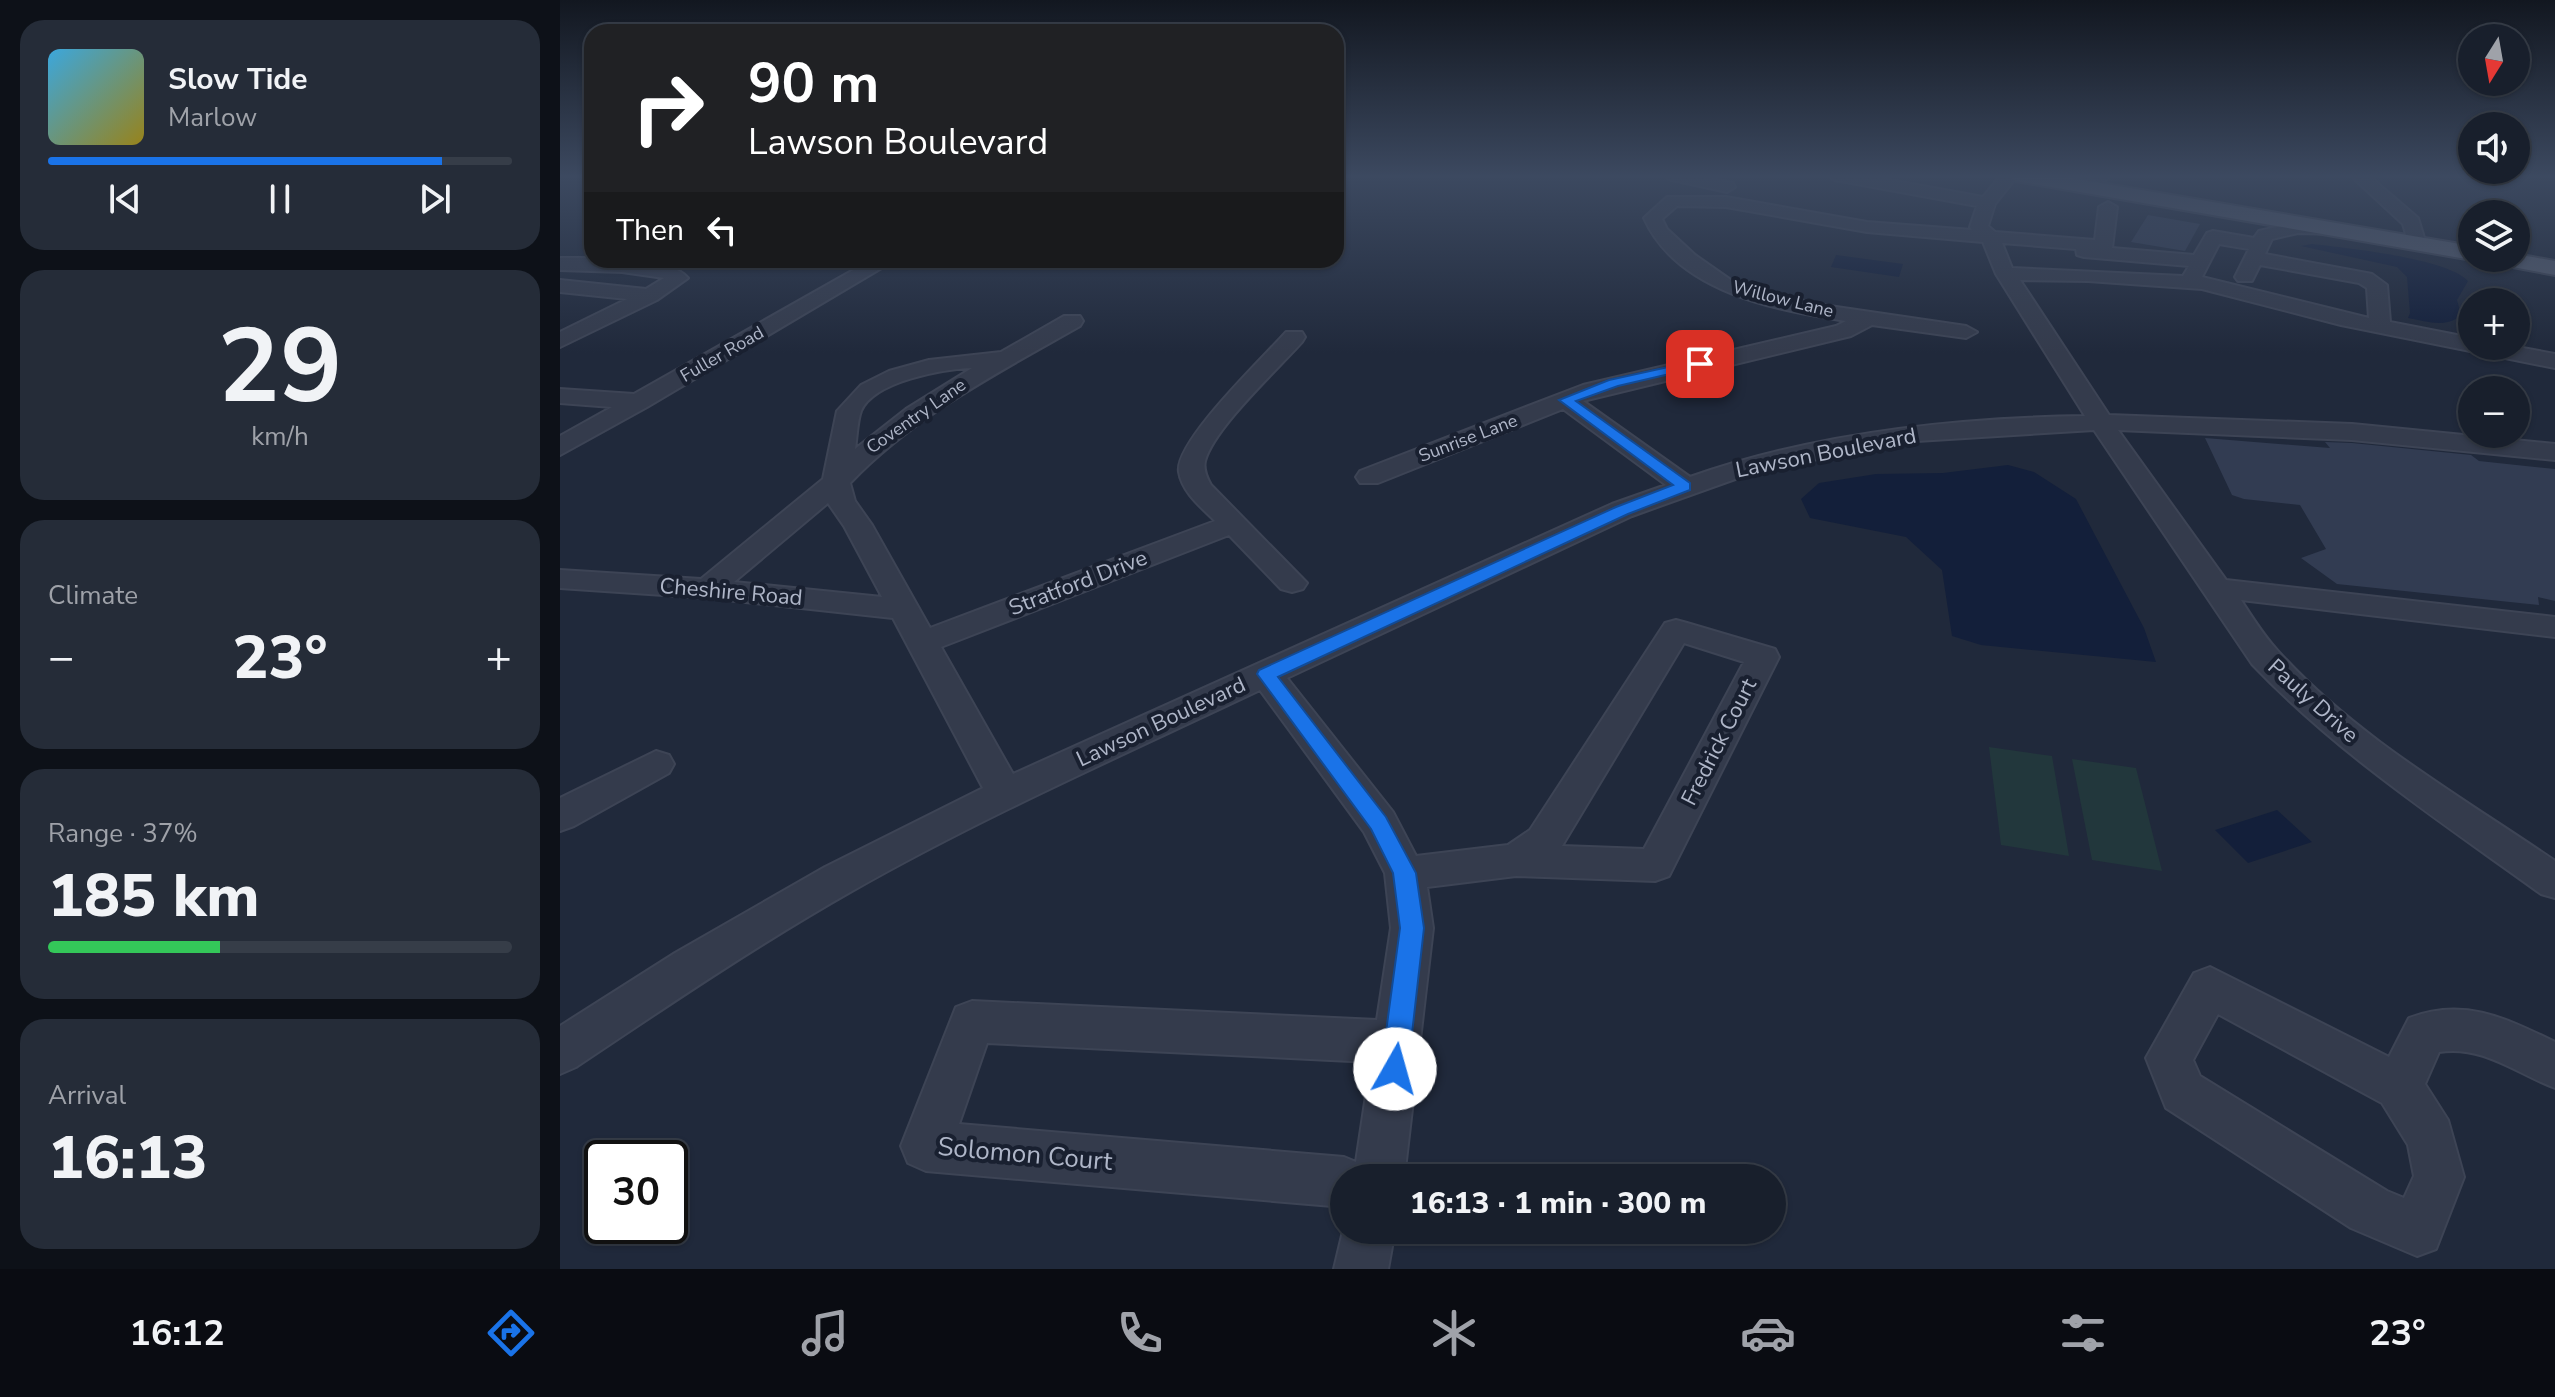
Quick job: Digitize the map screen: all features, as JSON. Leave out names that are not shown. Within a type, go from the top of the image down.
[{"type":"main road","points":[[2383,234],[2458,239]]},
{"type":"main road","points":[[2401,234],[2458,249]]},
{"type":"main road","points":[[2530,250],[2555,254]]},
{"type":"main road","points":[[2530,264],[2555,268]]},
{"type":"street","name":"Willow Lane","points":[[1664,234],[1716,281],[1790,305],[1966,332]]},
{"type":"street","points":[[1976,234],[2061,249],[2200,261]]},
{"type":"street","points":[[1987,234],[2010,281],[2102,423]]},
{"type":"street","points":[[1991,238],[2000,234]]},
{"type":"street","points":[[2061,249],[2104,246],[2105,234]]},
{"type":"street","points":[[2239,290],[2260,246],[2258,234]]},
{"type":"street","points":[[2260,246],[2285,234]]},
{"type":"street","points":[[2190,282],[2213,237],[2260,246],[2365,278],[2377,285],[2380,326]]},
{"type":"street","points":[[2061,249],[2073,274]]},
{"type":"street","points":[[560,264],[584,265]]},
{"type":"street","points":[[560,340],[650,296],[678,278],[674,273],[625,268]]},
{"type":"street","name":"Fuller Road","points":[[560,447],[871,268]]},
{"type":"street","points":[[2010,281],[2073,274],[2190,282],[2239,290],[2458,342]]},
{"type":"street","points":[[2010,281],[2106,286],[2137,280]]},
{"type":"street","points":[[560,286],[650,296]]},
{"type":"street","name":"Sunrise Lane","points":[[1369,477],[1614,383],[1843,331],[1868,318]]},
{"type":"street","name":"Coventry Lane","points":[[708,589],[836,482],[861,453],[917,411],[1072,321]]},
{"type":"street","points":[[1292,583],[1200,490],[1193,478],[1191,463],[1205,437],[1294,337]]},
{"type":"street","points":[[2530,356],[2555,361]]},
{"type":"street","name":"Coventry Lane","points":[[836,482],[849,411],[855,400],[866,391],[929,368],[1003,359]]},
{"type":"street","points":[[560,396],[639,402]]},
{"type":"street","points":[[1566,400],[1685,486]]},
{"type":"street","name":"Lawson Boulevard","points":[[560,1052],[690,966],[839,879],[1005,794],[1622,510],[1685,486],[1802,454],[1917,433],[2038,424],[2139,422],[2352,432],[2555,452]]},
{"type":"street","name":"Pauly Drive","points":[[2102,423],[2264,656],[2288,682],[2364,747],[2555,882]]},
{"type":"street","points":[[836,482],[841,502],[858,525],[1005,794]]},
{"type":"street","name":"Stratford Drive","points":[[922,643],[1234,523]]},
{"type":"street","name":"Cheshire Road","points":[[560,579],[708,589],[903,609]]},
{"type":"street","points":[[2216,588],[2555,627]]},
{"type":"street","name":"Fredrick Court","points":[[1405,873],[1516,860],[1655,865],[1763,657],[1676,630],[1544,841],[1516,860]]},
{"type":"street","points":[[1266,674],[1379,823],[1405,873],[1412,928],[1381,1164]]},
{"type":"street","points":[[560,816],[656,764]]},
{"type":"street","points":[[2210,987],[2399,1087],[2431,1137],[2439,1177],[2417,1230],[2369,1210],[2183,1092],[2169,1058],[2210,987]]},
{"type":"street","name":"Solomon Court","points":[[1330,1181],[926,1146],[972,1022],[1398,1042]]},
{"type":"street","points":[[2399,1087],[2425,1033],[2448,1029],[2460,1028],[2506,1041],[2555,1066]]},
{"type":"street","points":[[1361,1269],[1366,1244]]},
{"type":"green space","points":[[1989,747],[2052,756],[2069,856],[2001,845]]},
{"type":"green space","points":[[2072,759],[2136,768],[2162,871],[2092,860]]},
{"type":"water","points":[[2312,244],[2394,255],[2457,273],[2468,281],[2464,288],[2458,288],[2458,317],[2442,323],[2408,318],[2407,277],[2397,267],[2301,246]]},
{"type":"water","points":[[1836,255],[1903,264],[1899,277],[1831,267]]},
{"type":"water","points":[[2008,465],[2034,472],[2076,499],[2144,628],[2156,662],[1981,645],[1952,636],[1942,570],[1906,537],[1810,518],[1801,499],[1819,483],[1876,474],[1943,473]]},
{"type":"water","points":[[2277,810],[2312,842],[2248,863],[2215,830]]},
{"type":"building","points":[[2136,234],[2194,234],[2185,251],[2131,242]]},
{"type":"building","points":[[2205,438],[2330,448],[2325,442],[2352,443],[2471,455],[2479,461],[2555,469],[2555,601],[2538,597],[2539,605],[2337,584],[2301,558],[2326,549],[2300,505],[2232,495]]},
{"type":"route","points":[[1395,1069],[1412,928],[1405,873],[1379,823],[1266,674],[1622,510],[1685,486],[1566,400],[1614,383],[1700,364]]}]
